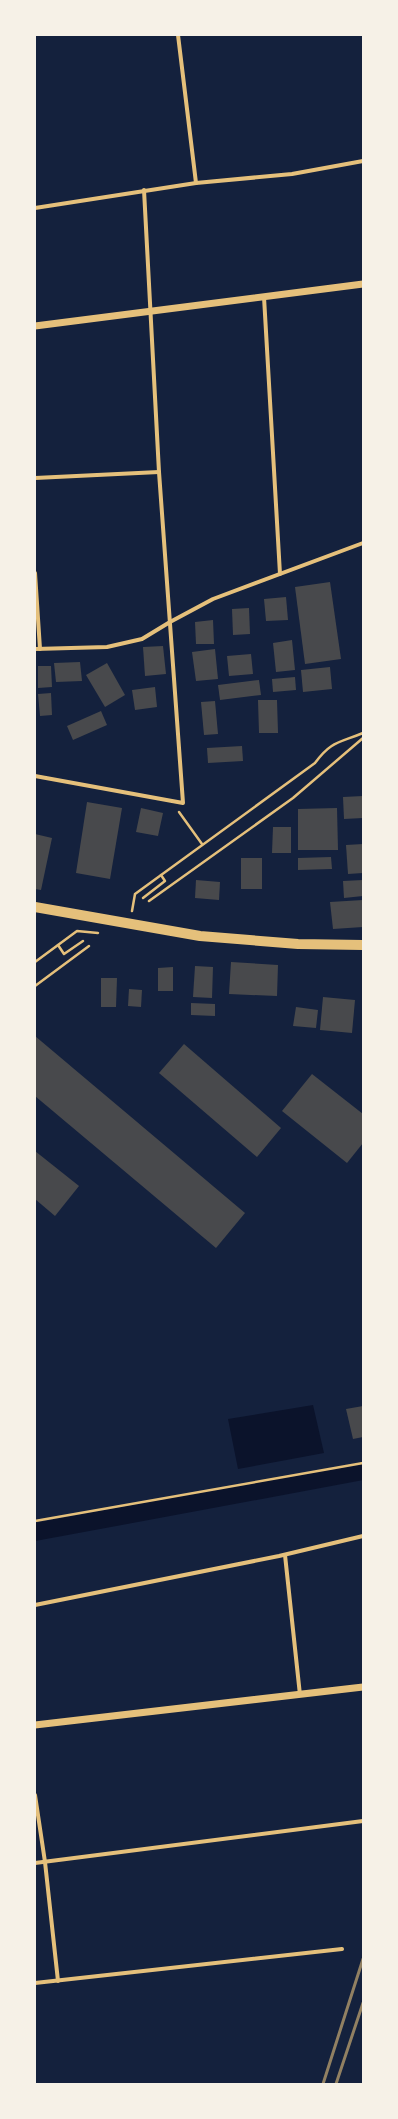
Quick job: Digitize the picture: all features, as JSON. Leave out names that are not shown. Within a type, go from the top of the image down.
[{"type":"main road","points":[[35,907],[200,936],[298,944],[363,945]]},
{"type":"street","points":[[178,35],[196,183]]},
{"type":"street","points":[[35,208],[196,183],[292,174],[363,161]]},
{"type":"street","points":[[35,776],[183,803],[159,472],[144,190]]},
{"type":"street","points":[[35,326],[363,284]]},
{"type":"street","points":[[264,297],[280,574]]},
{"type":"street","points":[[35,478],[159,472]]},
{"type":"street","points":[[35,649],[107,647],[142,639],[213,599],[363,543]]},
{"type":"street","points":[[35,573],[40,649]]},
{"type":"street","points":[[35,1605],[285,1554],[363,1536]]},
{"type":"street","points":[[285,1554],[300,1695]]},
{"type":"street","points":[[35,1725],[363,1687]]},
{"type":"street","points":[[35,1794],[45,1862],[58,1981]]},
{"type":"street","points":[[35,1863],[363,1821]]},
{"type":"street","points":[[35,1983],[342,1949]]},
{"type":"path","points":[[121,922],[133,910],[135,894],[315,763],[325,750],[333,743],[363,734]]},
{"type":"path","points":[[149,901],[293,798],[363,738]]},
{"type":"path","points":[[171,800],[202,844]]},
{"type":"path","points":[[142,898],[165,881],[161,875]]},
{"type":"path","points":[[35,962],[76,931],[102,934]]},
{"type":"path","points":[[58,945],[64,954],[83,941]]},
{"type":"path","points":[[35,986],[89,946]]},
{"type":"path","points":[[35,1521],[363,1463]]},
{"type":"water","points":[[313,1405],[324,1453],[238,1469],[228,1419]]},
{"type":"building","points":[[330,582],[341,659],[305,664],[295,587]]},
{"type":"building","points":[[286,597],[288,620],[266,621],[264,599]]},
{"type":"building","points":[[249,608],[250,634],[233,635],[232,609]]},
{"type":"building","points":[[213,620],[214,644],[196,644],[195,622]]},
{"type":"building","points":[[292,640],[295,670],[276,672],[273,643]]},
{"type":"building","points":[[163,646],[166,674],[145,676],[143,647]]},
{"type":"building","points":[[215,649],[218,679],[196,681],[192,652]]},
{"type":"building","points":[[251,654],[253,674],[229,676],[227,656]]},
{"type":"building","points":[[80,662],[82,681],[56,682],[54,663]]},
{"type":"building","points":[[107,663],[125,695],[105,707],[86,675]]},
{"type":"building","points":[[38,666],[51,666],[52,687],[38,688]]},
{"type":"building","points":[[330,667],[332,689],[303,692],[301,670]]},
{"type":"building","points":[[295,677],[296,690],[273,692],[272,679]]},
{"type":"building","points":[[259,680],[261,695],[220,700],[218,685]]},
{"type":"building","points":[[155,687],[157,707],[135,710],[132,690]]},
{"type":"building","points":[[51,693],[52,715],[40,716],[38,694]]},
{"type":"building","points":[[258,700],[277,700],[278,733],[259,733]]},
{"type":"building","points":[[215,701],[218,734],[204,735],[201,702]]},
{"type":"building","points":[[101,711],[107,725],[73,740],[67,726]]},
{"type":"building","points":[[242,746],[243,761],[208,763],[207,748]]},
{"type":"building","points":[[363,796],[363,818],[344,819],[343,797]]},
{"type":"building","points":[[87,802],[122,808],[110,879],[76,873]]},
{"type":"building","points":[[141,808],[163,813],[158,836],[136,832]]},
{"type":"building","points":[[337,808],[338,850],[298,850],[298,809]]},
{"type":"building","points":[[273,827],[291,827],[291,853],[272,853]]},
{"type":"building","points":[[35,834],[52,838],[41,890],[35,889]]},
{"type":"building","points":[[363,844],[363,873],[348,874],[346,845]]},
{"type":"building","points":[[331,857],[332,869],[298,870],[298,858]]},
{"type":"building","points":[[241,858],[262,858],[262,889],[241,889]]},
{"type":"building","points":[[196,880],[220,882],[219,900],[195,898]]},
{"type":"building","points":[[363,880],[363,896],[344,898],[343,881]]},
{"type":"building","points":[[363,900],[363,927],[333,929],[330,902]]},
{"type":"building","points":[[231,962],[278,965],[277,996],[229,994]]},
{"type":"building","points":[[195,966],[213,967],[212,998],[193,997]]},
{"type":"building","points":[[173,967],[173,991],[158,991],[158,968]]},
{"type":"building","points":[[101,978],[117,978],[116,1007],[101,1007]]},
{"type":"building","points":[[129,989],[142,990],[141,1007],[128,1006]]},
{"type":"building","points":[[323,997],[355,1000],[352,1033],[320,1030]]},
{"type":"building","points":[[191,1003],[215,1004],[215,1016],[191,1015]]},
{"type":"building","points":[[296,1007],[318,1010],[316,1028],[293,1026]]},
{"type":"building","points":[[35,1036],[245,1213],[216,1248],[35,1096]]},
{"type":"building","points":[[184,1044],[281,1128],[257,1157],[159,1073]]},
{"type":"building","points":[[312,1074],[363,1114],[363,1143],[347,1163],[282,1111]]},
{"type":"building","points":[[35,1151],[79,1186],[55,1216],[35,1199]]},
{"type":"building","points":[[363,1406],[363,1437],[353,1439],[346,1409]]},
{"type":"waterway","points":[[35,1532],[363,1471]]},
{"type":"railway","points":[[323,2084],[363,1959]]},
{"type":"railway","points":[[336,2084],[363,2003]]}]
